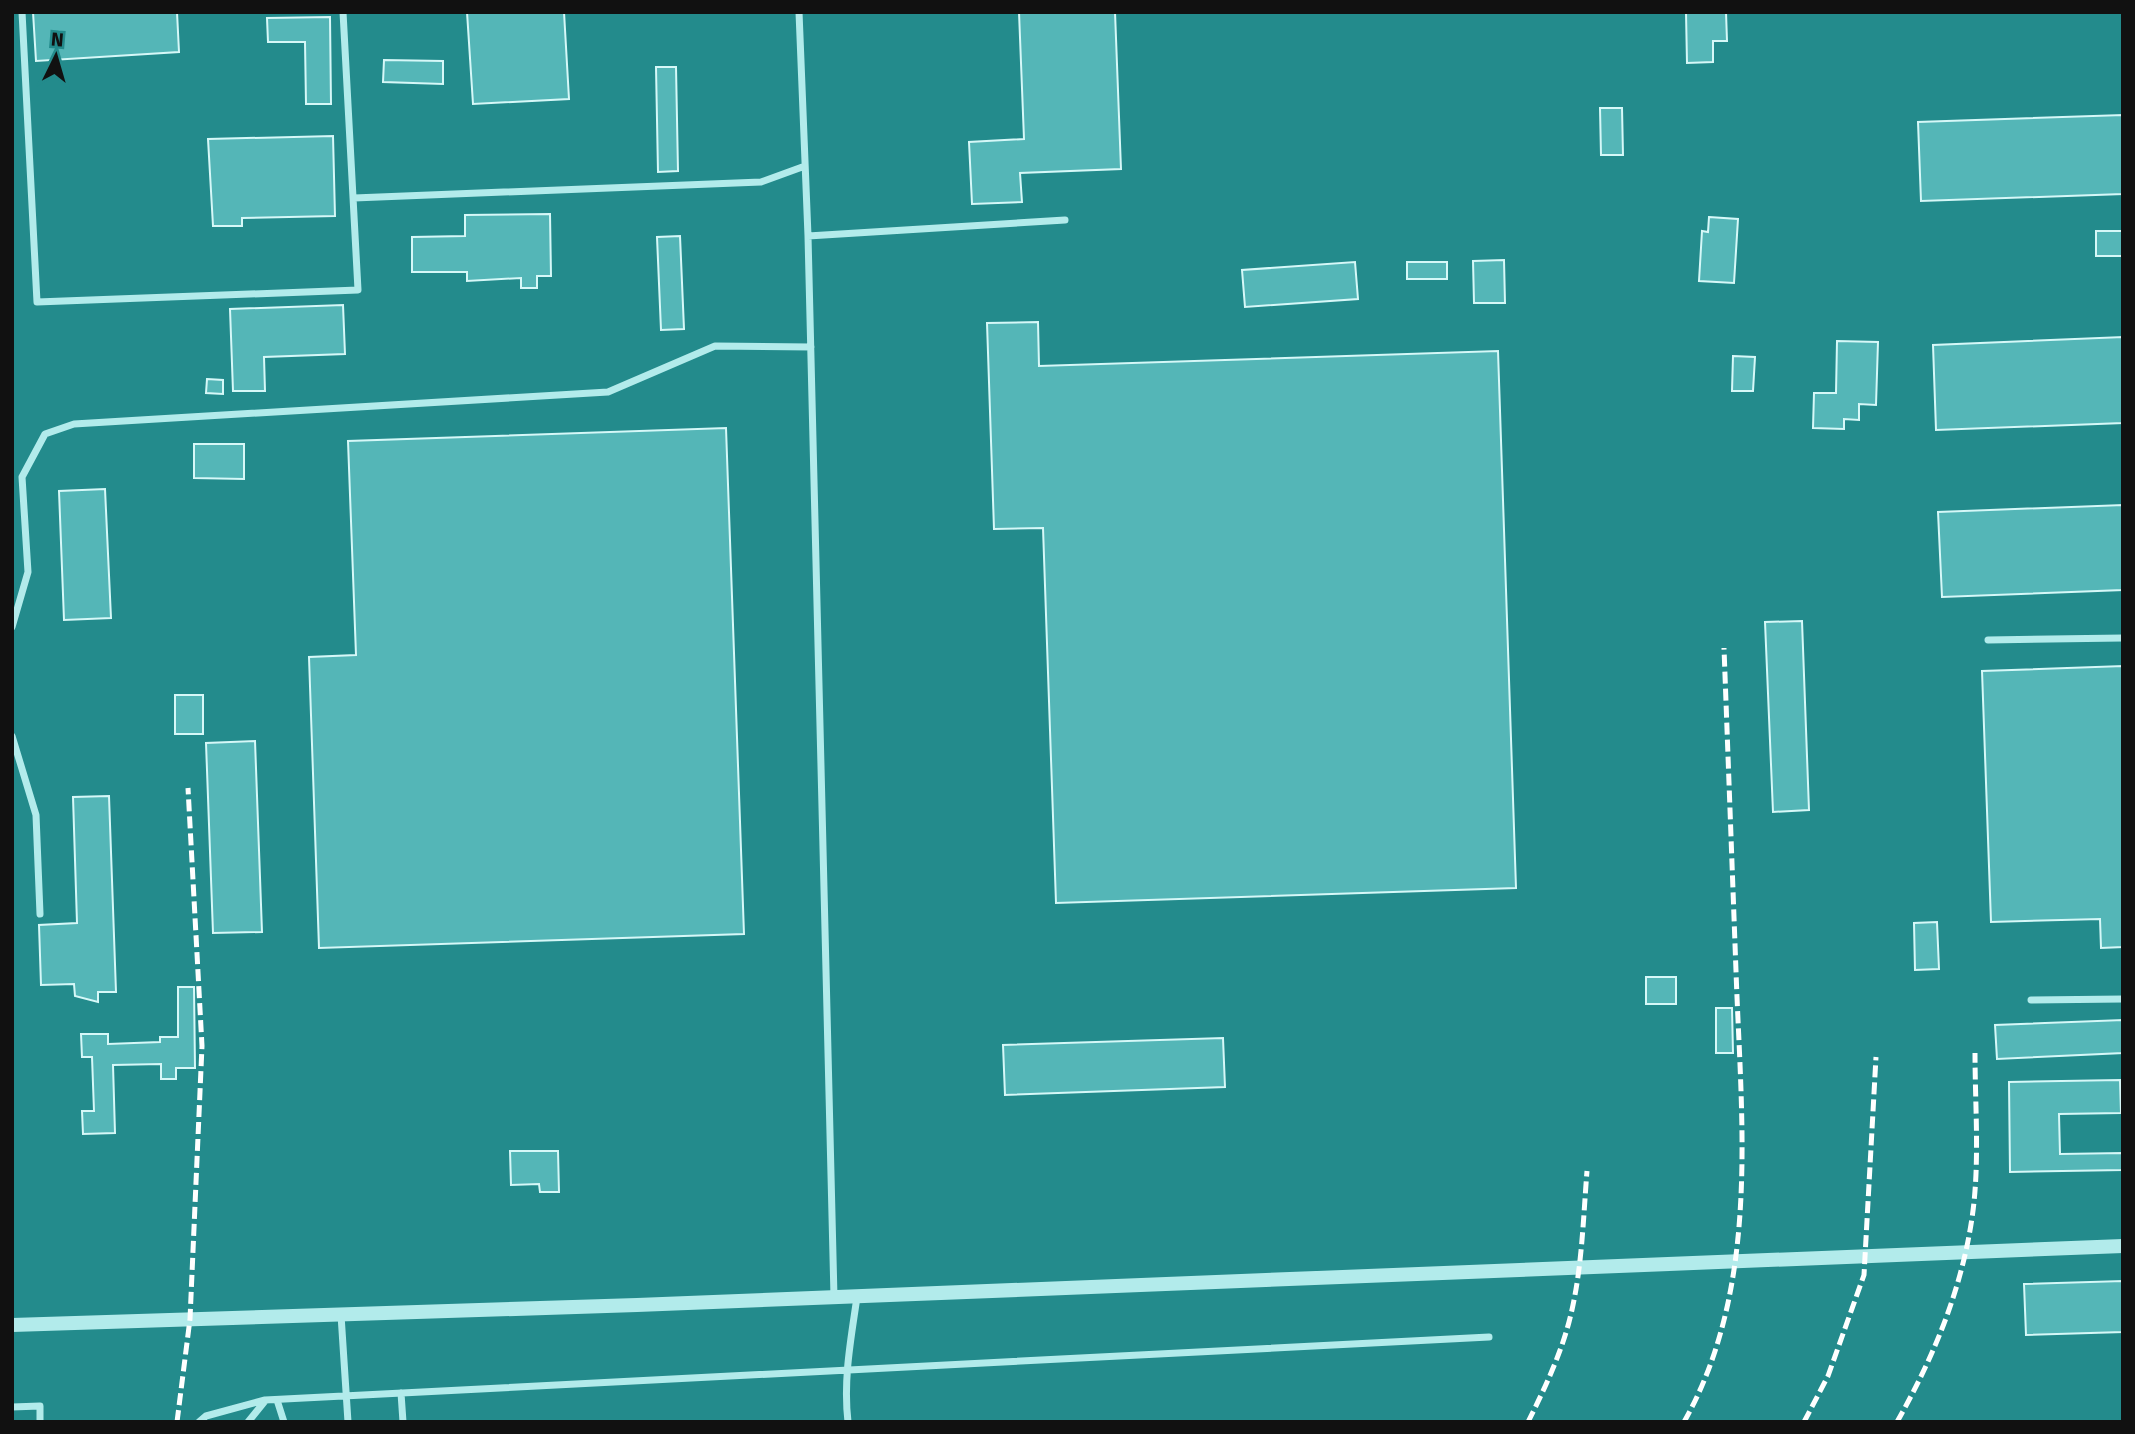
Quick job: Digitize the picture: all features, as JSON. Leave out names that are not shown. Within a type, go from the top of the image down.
[{"type":"street","points":[[12,1325],[834,1297],[2123,1246]]},
{"type":"lane","points":[[22,12],[37,302],[358,290],[343,12]]},
{"type":"lane","points":[[799,12],[808,236],[834,1297]]},
{"type":"lane","points":[[354,198],[761,183],[805,166]]},
{"type":"lane","points":[[808,236],[1065,220]]},
{"type":"lane","points":[[12,627],[28,572],[22,477],[45,434],[74,424],[608,392],[715,346],[811,347]]},
{"type":"lane","points":[[1988,640],[2123,638]]},
{"type":"lane","points":[[12,736],[36,815],[40,914]]},
{"type":"lane","points":[[2031,1000],[2123,999]]},
{"type":"lane","points":[[848,1422],[845,1396],[847,1368],[858,1296]]},
{"type":"lane","points":[[341,1314],[348,1422]]},
{"type":"lane","points":[[199,1422],[206,1416],[265,1400],[1489,1337]]},
{"type":"lane","points":[[401,1393],[403,1422]]},
{"type":"lane","points":[[248,1422],[265,1400]]},
{"type":"lane","points":[[277,1400],[284,1422]]},
{"type":"lane","points":[[12,1408],[40,1406],[40,1422]]},
{"type":"building","points":[[33,12],[177,12],[179,52],[36,61]]},
{"type":"building","points":[[467,12],[564,12],[569,99],[473,104]]},
{"type":"building","points":[[1019,12],[1115,12],[1121,169],[1020,173],[1022,202],[972,204],[969,142],[1024,139]]},
{"type":"building","points":[[1686,12],[1726,12],[1727,41],[1713,41],[1713,62],[1687,63]]},
{"type":"building","points":[[330,17],[331,104],[306,104],[305,42],[268,42],[267,18]]},
{"type":"building","points":[[384,60],[443,61],[443,84],[383,82]]},
{"type":"building","points":[[656,67],[676,67],[678,171],[658,172]]},
{"type":"building","points":[[1600,108],[1622,108],[1623,155],[1601,155]]},
{"type":"building","points":[[2123,115],[2123,194],[1921,201],[1918,122]]},
{"type":"building","points":[[333,136],[335,216],[242,218],[242,226],[213,226],[208,139]]},
{"type":"building","points":[[550,214],[551,276],[537,276],[537,288],[521,288],[521,278],[467,281],[467,272],[412,272],[412,237],[465,236],[465,215]]},
{"type":"building","points":[[1709,217],[1738,219],[1734,283],[1699,281],[1702,231],[1708,232]]},
{"type":"building","points":[[2096,231],[2123,231],[2123,256],[2096,256]]},
{"type":"building","points":[[680,236],[684,329],[661,330],[657,237]]},
{"type":"building","points":[[1504,260],[1505,303],[1474,303],[1473,261]]},
{"type":"building","points":[[1355,262],[1358,299],[1245,307],[1242,270]]},
{"type":"building","points":[[1407,262],[1447,262],[1447,279],[1407,279]]},
{"type":"building","points":[[343,305],[345,354],[264,357],[265,391],[233,391],[230,309]]},
{"type":"building","points":[[1038,322],[1039,366],[1498,351],[1516,888],[1056,903],[1043,528],[994,529],[987,323]]},
{"type":"building","points":[[2123,337],[2123,423],[1936,430],[1933,345]]},
{"type":"building","points":[[1837,341],[1878,342],[1876,405],[1859,404],[1859,420],[1844,419],[1844,429],[1813,428],[1814,393],[1836,393]]},
{"type":"building","points":[[1733,356],[1755,357],[1753,391],[1732,391]]},
{"type":"building","points":[[207,379],[223,380],[223,394],[206,393]]},
{"type":"building","points":[[726,428],[744,934],[319,948],[309,657],[356,655],[348,441]]},
{"type":"building","points":[[194,444],[244,444],[244,479],[194,478]]},
{"type":"building","points":[[105,489],[111,618],[64,620],[59,491]]},
{"type":"building","points":[[2123,505],[2123,590],[1942,597],[1938,512]]},
{"type":"building","points":[[1802,621],[1809,810],[1773,812],[1765,622]]},
{"type":"building","points":[[2123,666],[2123,947],[2101,948],[2100,919],[1991,922],[1982,671]]},
{"type":"building","points":[[175,695],[203,695],[203,734],[175,734]]},
{"type":"building","points":[[255,741],[262,932],[213,933],[206,743]]},
{"type":"building","points":[[109,796],[116,992],[98,992],[98,1002],[75,996],[74,984],[41,985],[39,925],[77,923],[73,797]]},
{"type":"building","points":[[1937,922],[1939,969],[1915,970],[1914,923]]},
{"type":"building","points":[[1646,977],[1676,977],[1676,1004],[1646,1004]]},
{"type":"building","points":[[178,987],[194,987],[195,1068],[176,1068],[176,1079],[161,1079],[161,1064],[113,1065],[115,1133],[83,1134],[82,1111],[94,1111],[92,1057],[82,1057],[81,1034],[108,1034],[108,1044],[160,1042],[160,1037],[178,1037]]},
{"type":"building","points":[[1716,1008],[1732,1008],[1733,1053],[1716,1053]]},
{"type":"building","points":[[2123,1020],[2123,1053],[1997,1059],[1995,1025]]},
{"type":"building","points":[[1223,1038],[1225,1087],[1005,1095],[1003,1045]]},
{"type":"building","points":[[2120,1080],[2121,1113],[2059,1114],[2060,1154],[2123,1153],[2123,1170],[2010,1172],[2009,1082]]},
{"type":"building","points":[[510,1151],[558,1151],[559,1192],[540,1192],[539,1184],[511,1185]]},
{"type":"building","points":[[2123,1281],[2123,1332],[2026,1335],[2024,1284]]},
{"type":"railway","points":[[1684,1422],[1709,1369],[1725,1315],[1736,1258],[1741,1201],[1741,1085],[1724,648]]},
{"type":"railway","points":[[177,1422],[190,1319],[202,1046],[188,788]]},
{"type":"railway","points":[[1897,1422],[1944,1324],[1967,1245],[1976,1177],[1975,1053]]},
{"type":"railway","points":[[1804,1422],[1828,1376],[1864,1275],[1876,1057]]},
{"type":"railway","points":[[1528,1422],[1551,1373],[1569,1322],[1579,1266],[1587,1171]]}]
